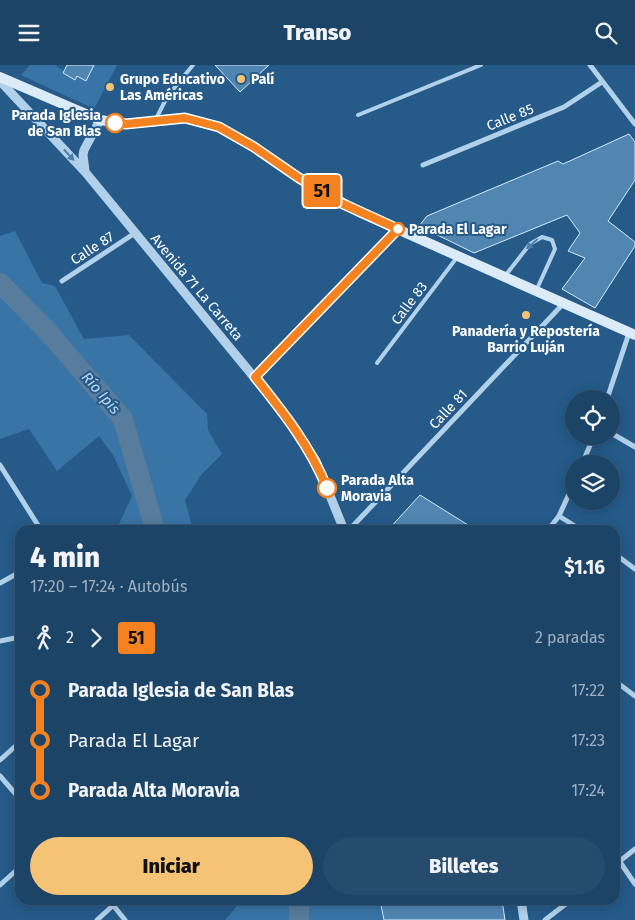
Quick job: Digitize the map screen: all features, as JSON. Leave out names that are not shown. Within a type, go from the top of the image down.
[{"type":"main road","points":[[0,79],[100,120],[126,124],[185,118],[219,127],[254,147],[299,178],[341,203],[535,292],[632,334]]},
{"type":"street","points":[[590,65],[635,123]]},
{"type":"street","name":"Avenida 71 La Carreta","points":[[0,79],[86,173],[290,421],[316,461],[342,525]]},
{"type":"street","name":"Calle 85","points":[[424,165],[564,107],[602,82]]},
{"type":"street","points":[[86,173],[83,163],[84,150],[100,120]]},
{"type":"street","points":[[255,377],[398,229]]},
{"type":"street","name":"Calle 87","points":[[62,281],[135,233]]},
{"type":"street","name":"Calle 81","points":[[354,525],[563,304]]},
{"type":"street","points":[[610,390],[632,334]]},
{"type":"street","points":[[620,438],[635,447]]},
{"type":"street","points":[[0,465],[38,525]]},
{"type":"street","points":[[552,525],[559,516],[565,503]]},
{"type":"street","points":[[559,516],[573,525]]},
{"type":"street","points":[[620,558],[635,569]]},
{"type":"street","points":[[0,583],[15,575]]},
{"type":"street","points":[[0,641],[15,638]]},
{"type":"street","points":[[620,685],[635,696]]},
{"type":"street","points":[[0,760],[15,747]]},
{"type":"street","points":[[0,776],[15,793]]},
{"type":"street","points":[[620,862],[635,849]]},
{"type":"street","points":[[620,867],[635,884]]},
{"type":"street","points":[[0,885],[15,872]]},
{"type":"street","points":[[97,920],[113,905],[125,920]]},
{"type":"street","points":[[522,905],[524,920]]},
{"type":"street","points":[[545,920],[564,905]]},
{"type":"lane","points":[[155,121],[167,97],[193,65]]},
{"type":"lane","points":[[358,115],[481,65]]},
{"type":"lane","points":[[504,277],[533,241],[542,237],[552,240],[555,249],[535,292]]},
{"type":"lane","name":"Calle 83","points":[[378,363],[458,256]]},
{"type":"shaded area","points":[[30,65],[57,65],[64,71],[63,73],[75,80],[77,76],[86,81],[94,65],[117,65],[94,109],[21,75]]},
{"type":"shaded area","points":[[15,231],[42,283],[55,286],[84,339],[129,335],[207,414],[208,430],[222,454],[202,474],[185,500],[192,525],[118,525],[132,496],[113,455],[99,436],[57,471],[29,429],[0,439],[0,236]]},
{"type":"shaded area","points":[[238,905],[381,905],[384,920],[225,920]]},
{"type":"building","points":[[67,65],[94,65],[86,81],[77,76],[75,80],[63,73]]},
{"type":"building","name":"Palí","points":[[215,65],[269,65],[240,92]]},
{"type":"building","points":[[629,134],[635,142],[635,180],[608,221],[635,242],[635,246],[595,308],[562,289],[585,258],[568,251],[580,233],[567,215],[474,253],[419,226],[427,216],[558,161],[563,164]]},
{"type":"building","points":[[420,495],[468,525],[393,525]]},
{"type":"building","points":[[381,905],[503,905],[505,920],[384,920]]},
{"type":"waterway","name":"Río Ipís","points":[[0,283],[49,333],[123,419],[154,525]]},
{"type":"waterway","name":"Río Ipís","points":[[299,905],[299,920]]},
{"type":"bus line","name":"51","points":[[115,123],[126,124],[185,118],[219,127],[254,147],[299,178],[341,203],[398,229],[255,377],[308,447],[327,488]]},
{"type":"place","name":"Palí","points":[[241,79]]},
{"type":"place","name":"Grupo Educativo Las Américas","points":[[110,87]]},
{"type":"place","name":"Parada Iglesia de San Blas","points":[[115,123]]},
{"type":"place","name":"Parada El Lagar","points":[[398,229]]},
{"type":"place","name":"Panadería y Repostería Barrio Luján","points":[[526,315]]},
{"type":"place","name":"Parada Alta Moravia","points":[[327,488]]}]
